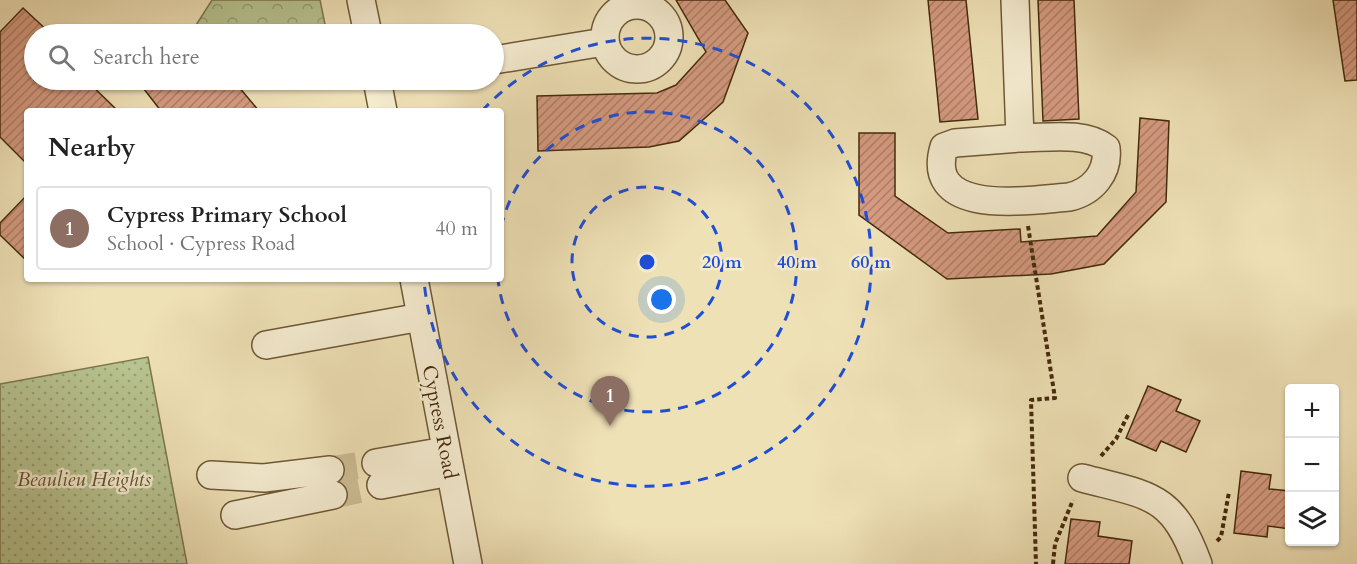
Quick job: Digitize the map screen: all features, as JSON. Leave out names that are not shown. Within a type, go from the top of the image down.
[{"type":"street","points":[[361,0],[366,24]]},
{"type":"street","points":[[1015,0],[1020,138]]},
{"type":"street","points":[[504,58],[604,42]]},
{"type":"street","points":[[379,90],[382,108]]},
{"type":"street","points":[[1020,138],[1082,138],[1097,141],[1106,148],[1107,158],[1103,172],[1082,194],[1024,201],[985,202],[971,200],[942,174],[941,159],[944,147],[955,143],[1020,138]]},
{"type":"street","name":"Cypress Road","points":[[415,282],[468,564]]},
{"type":"street","points":[[266,345],[421,317]]},
{"type":"street","points":[[378,474],[447,461]]},
{"type":"street","points":[[211,475],[332,482],[235,515]]},
{"type":"street","points":[[1082,478],[1135,492],[1170,510],[1187,533],[1198,563]]},
{"type":"path","points":[[1024,201],[1054,398],[1031,400],[1036,564]]},
{"type":"path","points":[[1198,563],[1221,537],[1228,492]]},
{"type":"path","points":[[1053,564],[1055,544]]},
{"type":"green space","points":[[212,0],[320,0],[325,24],[197,24]]},
{"type":"green space","name":"Beaulieu Heights","points":[[148,357],[187,564],[0,564],[0,384]]},
{"type":"building","points":[[676,0],[725,0],[748,33],[723,102],[679,141],[649,147],[538,151],[537,96],[657,93],[676,85],[706,52]]},
{"type":"building","points":[[928,0],[966,0],[978,119],[940,122]]},
{"type":"building","points":[[1038,0],[1074,0],[1079,119],[1043,121]]},
{"type":"building","points":[[1333,0],[1357,0],[1357,80],[1345,81]]},
{"type":"building","points":[[23,8],[40,24],[24,24],[24,90],[96,90],[115,108],[24,108],[24,161],[0,137],[0,32]]},
{"type":"building","points":[[145,90],[241,90],[256,108],[159,108]]},
{"type":"building","points":[[1140,118],[1169,121],[1166,202],[1104,264],[1051,274],[947,279],[859,215],[859,133],[895,133],[895,196],[948,233],[1020,229],[1021,242],[1097,236],[1136,192]]},
{"type":"building","points":[[24,198],[24,258],[0,235],[0,223]]},
{"type":"building","points":[[1148,386],[1181,400],[1176,411],[1200,421],[1186,452],[1161,441],[1156,451],[1126,438]]},
{"type":"building","points":[[1241,471],[1271,475],[1269,489],[1285,491],[1285,528],[1268,526],[1267,537],[1234,533]]},
{"type":"building","points":[[1071,519],[1100,522],[1098,536],[1132,541],[1129,564],[1065,564]]},
{"type":"tunnel","points":[[330,470],[376,463]]},
{"type":"tunnel","points":[[333,495],[381,485]]},
{"type":"place","name":"Cypress Primary School","points":[[610,426]]}]
